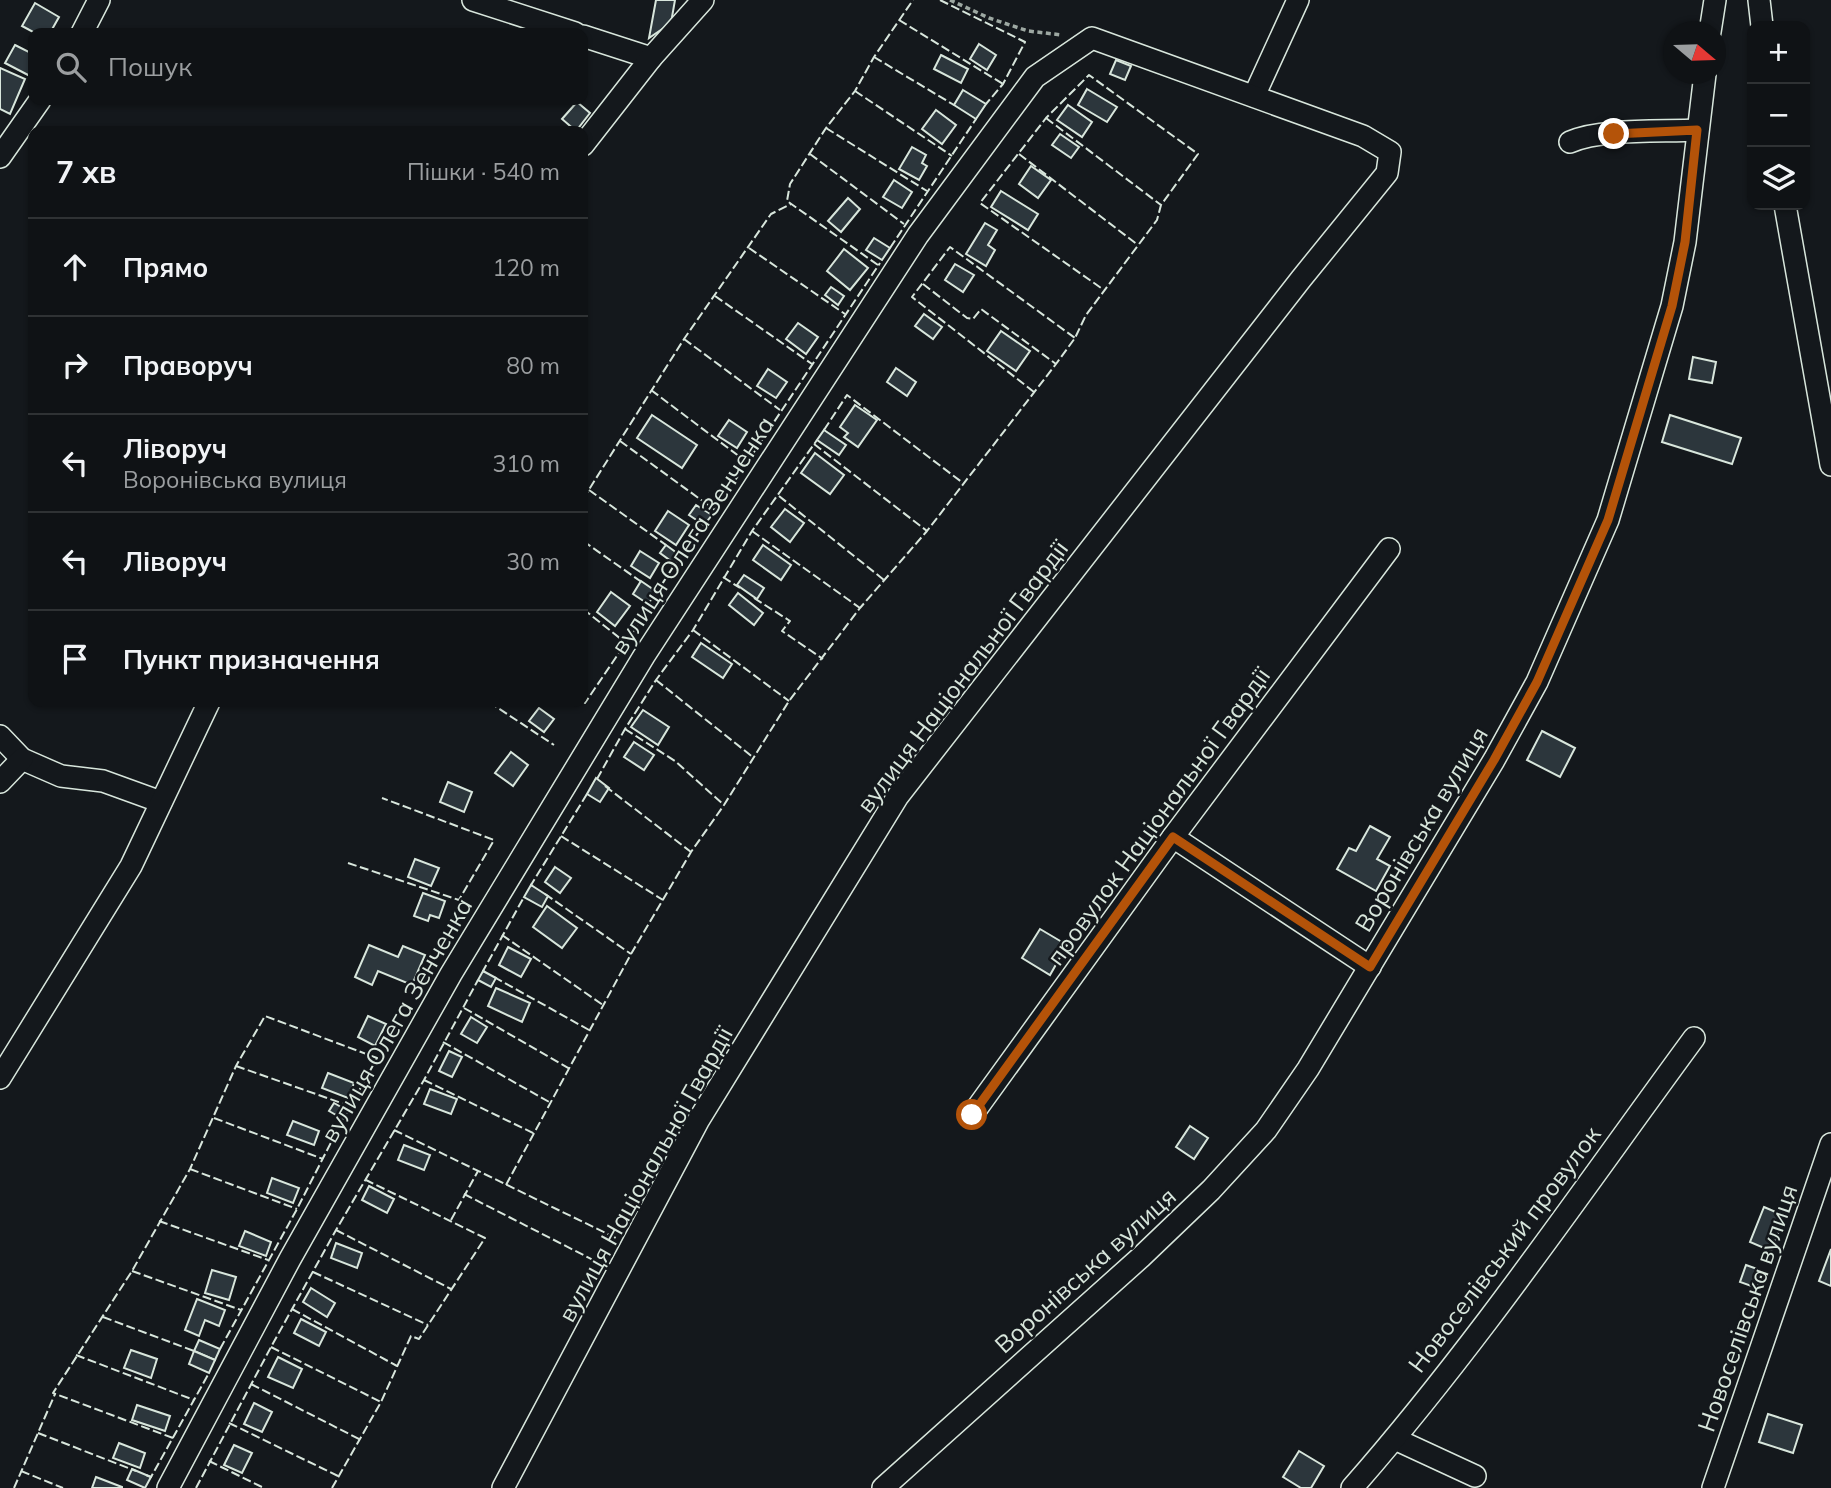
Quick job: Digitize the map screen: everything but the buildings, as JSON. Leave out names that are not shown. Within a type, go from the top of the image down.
[{"type":"street","points":[[85,28],[99,0]]},
{"type":"street","points":[[473,0],[560,28]]},
{"type":"street","points":[[588,139],[651,58],[703,0]]},
{"type":"street","points":[[1092,38],[1254,96],[1297,0]]},
{"type":"street","points":[[1712,21],[1715,0]]},
{"type":"street","points":[[1759,0],[1761,21]]},
{"type":"street","points":[[588,38],[651,58]]},
{"type":"street","name":"вулиця Олега Зенченка","points":[[169,1488],[290,1259],[451,974],[644,656],[918,235],[1035,77],[1092,38]]},
{"type":"street","name":"Воронівська вулиця","points":[[883,1488],[1141,1257],[1211,1190],[1266,1130],[1308,1069],[1494,760],[1537,682],[1608,520],[1672,306],[1685,242],[1704,84]]},
{"type":"street","name":"вулиця Національної Гвардії","points":[[503,1488],[698,1121],[898,796],[1301,279],[1387,173],[1390,152],[1363,136],[1254,96]]},
{"type":"street","points":[[0,158],[37,105]]},
{"type":"street","points":[[1570,142],[1582,137],[1697,130]]},
{"type":"street","points":[[1786,210],[1831,466]]},
{"type":"street","name":"провулок Національної Гвардії","points":[[972,1115],[1173,837],[1390,549]]},
{"type":"street","points":[[0,1079],[131,866],[207,707]]},
{"type":"street","points":[[0,736],[22,759],[61,776],[103,781],[161,802]]},
{"type":"street","points":[[0,782],[22,759]]},
{"type":"street","points":[[1173,837],[1370,967]]},
{"type":"street","name":"Новоселівський провулок","points":[[1352,1488],[1395,1439],[1518,1278],[1694,1038]]},
{"type":"street","name":"Новоселівська вулиця","points":[[1713,1488],[1831,1144]]},
{"type":"street","points":[[1395,1439],[1475,1476]]},
{"type":"path","points":[[950,0],[989,18],[1028,31],[1092,38]]},
{"type":"fence","points":[[878,265],[787,201],[790,184],[826,128],[855,91],[874,57],[913,0]]},
{"type":"fence","points":[[940,0],[1025,42],[1003,84],[986,104]]},
{"type":"fence","points":[[899,20],[1003,84]]},
{"type":"fence","points":[[874,57],[954,105]]},
{"type":"fence","points":[[506,1185],[631,954],[691,852],[789,701],[860,608],[927,531],[1056,364],[1075,338],[1086,315],[1157,220],[1161,205],[1198,154],[1089,75],[1046,118],[980,203],[1104,290]]},
{"type":"fence","points":[[855,91],[952,156]]},
{"type":"fence","points":[[1046,118],[1161,205]]},
{"type":"fence","points":[[890,248],[976,119]]},
{"type":"fence","points":[[826,128],[927,191]]},
{"type":"fence","points":[[810,154],[904,224]]},
{"type":"fence","points":[[1019,154],[1138,245]]},
{"type":"fence","points":[[588,491],[684,339],[771,214],[791,204]]},
{"type":"fence","points":[[1034,392],[912,297],[950,247],[1075,338]]},
{"type":"fence","points":[[749,248],[845,314]]},
{"type":"fence","points":[[712,515],[880,263]]},
{"type":"fence","points":[[923,284],[967,318],[973,319],[981,309],[1056,364]]},
{"type":"fence","points":[[715,296],[812,364]]},
{"type":"fence","points":[[684,339],[780,410]]},
{"type":"fence","points":[[651,390],[748,463]]},
{"type":"fence","points":[[824,430],[847,395],[963,483]]},
{"type":"fence","points":[[597,779],[625,729],[656,680],[693,630],[752,531],[817,440]]},
{"type":"fence","points":[[620,441],[715,510]]},
{"type":"fence","points":[[814,444],[927,531]]},
{"type":"fence","points":[[589,490],[666,545]]},
{"type":"fence","points":[[779,496],[884,580]]},
{"type":"fence","points":[[681,556],[704,525]]},
{"type":"fence","points":[[752,531],[860,608]]},
{"type":"fence","points":[[588,544],[643,583]]},
{"type":"fence","points":[[655,590],[657,592],[675,564]]},
{"type":"fence","points":[[723,577],[740,588]]},
{"type":"fence","points":[[754,598],[790,621],[782,631],[823,659]]},
{"type":"fence","points":[[588,699],[646,613],[648,604]]},
{"type":"fence","points":[[588,613],[626,643]]},
{"type":"fence","points":[[693,630],[789,701]]},
{"type":"fence","points":[[656,680],[754,758]]},
{"type":"fence","points":[[497,707],[554,745]]},
{"type":"fence","points":[[625,729],[675,761],[724,805]]},
{"type":"fence","points":[[605,786],[691,852]]},
{"type":"fence","points":[[533,886],[531,885],[587,794]]},
{"type":"fence","points":[[348,863],[459,900],[494,840],[382,798]]},
{"type":"fence","points":[[561,836],[663,900]]},
{"type":"fence","points":[[545,894],[631,954]]},
{"type":"fence","points":[[485,972],[483,971],[524,897]]},
{"type":"fence","points":[[502,935],[603,1005]]},
{"type":"fence","points":[[494,977],[589,1030]]},
{"type":"fence","points":[[196,1488],[271,1347],[478,980]]},
{"type":"fence","points":[[464,1008],[570,1069]]},
{"type":"fence","points":[[173,1438],[53,1393],[132,1271],[190,1169],[236,1066],[265,1016],[377,1058],[348,1111]]},
{"type":"fence","points":[[443,1042],[551,1103]]},
{"type":"fence","points":[[236,1066],[350,1106]]},
{"type":"fence","points":[[424,1080],[535,1134]]},
{"type":"fence","points":[[214,1118],[323,1159]]},
{"type":"fence","points":[[220,1349],[343,1119]]},
{"type":"fence","points":[[394,1130],[616,1238]]},
{"type":"fence","points":[[190,1169],[297,1209]]},
{"type":"fence","points":[[451,1220],[478,1171]]},
{"type":"fence","points":[[332,1488],[381,1402],[411,1336],[419,1339],[485,1238],[366,1180]]},
{"type":"fence","points":[[464,1194],[601,1264]]},
{"type":"fence","points":[[159,1221],[268,1260]]},
{"type":"fence","points":[[336,1230],[451,1289]]},
{"type":"fence","points":[[132,1271],[241,1310]]},
{"type":"fence","points":[[313,1272],[428,1325]]},
{"type":"fence","points":[[292,1309],[397,1366]]},
{"type":"fence","points":[[103,1317],[194,1351]]},
{"type":"fence","points":[[271,1347],[381,1402]]},
{"type":"fence","points":[[76,1355],[194,1400]]},
{"type":"fence","points":[[146,1475],[151,1477],[209,1373]]},
{"type":"fence","points":[[251,1384],[361,1440]]},
{"type":"fence","points":[[14,1488],[55,1394]]},
{"type":"fence","points":[[229,1423],[338,1476]]},
{"type":"fence","points":[[38,1433],[136,1471]]},
{"type":"fence","points":[[209,1461],[264,1488]]},
{"type":"fence","points":[[21,1471],[63,1488]]},
{"type":"route","points":[[972,1115],[1173,837],[1370,967],[1494,760],[1537,682],[1573,604],[1608,520],[1672,306],[1685,242],[1697,130],[1614,134]]}]
